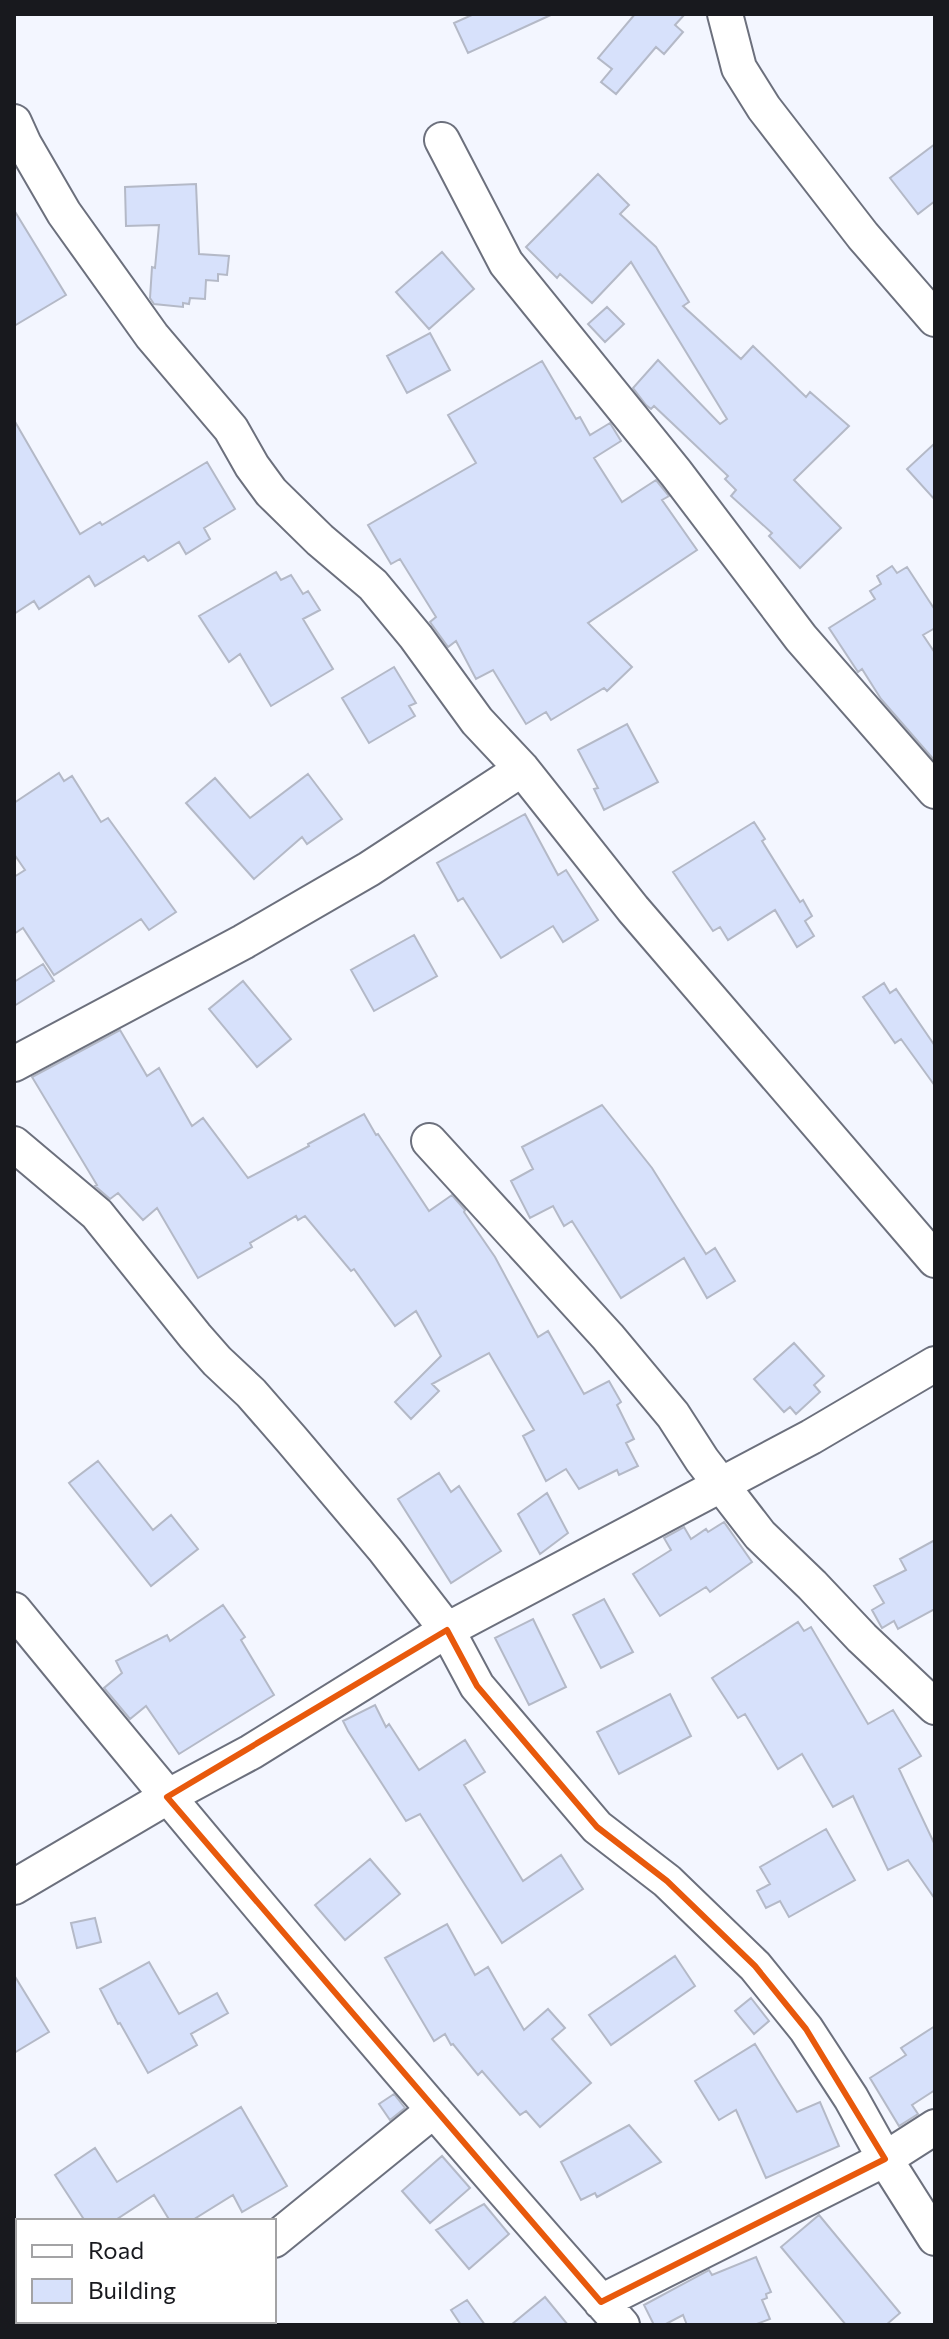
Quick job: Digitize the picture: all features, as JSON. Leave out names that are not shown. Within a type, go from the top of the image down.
[{"type":"street","points":[[725,14],[739,68],[764,108],[863,236],[935,319]]},
{"type":"street","points":[[14,122],[64,213],[152,336],[231,429],[271,492],[320,540],[373,585],[416,637],[477,721],[522,769],[633,909],[935,1260]]},
{"type":"street","points":[[442,140],[506,263],[676,473],[801,638],[935,791]]},
{"type":"street","points":[[14,1064],[243,942],[369,869],[522,769]]},
{"type":"street","points":[[429,1141],[617,1348],[673,1415],[760,1535],[935,1707]]},
{"type":"street","points":[[14,1144],[97,1214],[195,1336],[251,1393],[375,1537],[447,1630],[477,1686],[597,1827],[667,1881],[755,1966],[806,2029],[935,2238]]},
{"type":"street","points":[[14,1887],[167,1797],[251,1752],[447,1630],[722,1486],[935,1364]]},
{"type":"street","points":[[14,1610],[167,1797],[612,2313],[885,2159],[935,2127]]},
{"type":"street","points":[[276,2238],[434,2110]]},
{"type":"highlighted area","points":[[447,1630],[477,1686],[597,1827],[667,1881],[755,1966],[806,2029],[885,2159],[601,2302],[167,1797]]},
{"type":"building","points":[[474,14],[553,14],[468,53],[454,23]]},
{"type":"building","points":[[635,14],[685,14],[675,25],[683,32],[664,54],[656,47],[616,94],[601,82],[612,69],[598,58]]},
{"type":"building","points":[[935,144],[935,201],[918,214],[890,178]]},
{"type":"building","points":[[598,174],[629,205],[620,214],[656,247],[689,302],[683,306],[741,359],[753,346],[806,397],[810,392],[849,426],[794,480],[841,528],[800,568],[769,536],[772,533],[731,496],[736,490],[725,479],[728,476],[654,406],[651,409],[646,405],[633,388],[658,360],[720,424],[727,419],[631,262],[592,303],[560,274],[557,278],[526,247]]},
{"type":"building","points":[[196,184],[199,254],[229,256],[227,275],[218,274],[218,281],[206,280],[205,299],[190,298],[189,304],[183,303],[183,307],[154,304],[150,298],[159,225],[126,226],[125,187]]},
{"type":"building","points":[[14,210],[66,295],[14,326]]},
{"type":"building","points":[[442,252],[474,289],[429,329],[396,292]]},
{"type":"building","points":[[607,307],[624,324],[605,342],[588,324]]},
{"type":"building","points":[[430,333],[450,370],[407,393],[387,356]]},
{"type":"building","points":[[542,361],[576,419],[580,417],[590,435],[610,423],[621,441],[594,458],[622,502],[656,480],[669,496],[662,500],[697,550],[588,623],[632,667],[607,691],[604,688],[551,720],[546,712],[526,724],[493,670],[476,679],[456,641],[448,647],[430,622],[436,617],[400,559],[391,564],[368,525],[476,463],[448,415]]},
{"type":"building","points":[[14,420],[80,534],[100,522],[102,525],[207,462],[235,509],[204,528],[210,539],[186,554],[179,542],[148,561],[144,556],[95,586],[89,576],[39,609],[34,601],[14,614]]},
{"type":"building","points":[[935,443],[935,500],[907,469]]},
{"type":"building","points":[[892,566],[897,573],[907,567],[935,610],[935,628],[923,635],[935,653],[935,761],[881,699],[862,669],[858,672],[829,628],[875,599],[870,591],[881,584],[877,576]]},
{"type":"building","points":[[276,572],[281,580],[291,575],[303,594],[308,591],[320,610],[303,619],[333,669],[271,706],[240,654],[229,662],[199,616]]},
{"type":"building","points":[[394,667],[416,703],[409,706],[415,716],[369,743],[342,698]]},
{"type":"building","points":[[627,724],[658,782],[604,810],[594,789],[598,788],[578,750]]},
{"type":"building","points":[[59,773],[64,781],[72,776],[101,822],[108,818],[176,912],[149,930],[141,919],[54,975],[23,928],[14,934],[14,877],[25,870],[14,854],[14,803]]},
{"type":"building","points":[[308,774],[342,819],[307,844],[302,837],[254,879],[186,803],[215,778],[250,818]]},
{"type":"building","points":[[525,814],[558,875],[566,870],[598,920],[563,942],[553,926],[501,958],[463,898],[458,901],[437,863]]},
{"type":"building","points":[[754,822],[765,839],[762,841],[812,916],[805,921],[814,936],[797,947],[775,910],[728,940],[720,927],[713,931],[673,872]]},
{"type":"building","points":[[414,935],[437,976],[374,1011],[351,970]]},
{"type":"building","points":[[43,964],[54,981],[14,1006],[14,982]]},
{"type":"building","points":[[243,981],[291,1039],[257,1067],[209,1009]]},
{"type":"building","points":[[884,983],[890,993],[896,989],[935,1046],[935,1086],[901,1039],[895,1043],[863,997]]},
{"type":"building","points":[[120,1030],[147,1076],[159,1068],[192,1126],[203,1118],[248,1178],[364,1114],[429,1211],[452,1195],[465,1210],[495,1257],[538,1337],[548,1331],[584,1394],[609,1381],[621,1402],[617,1405],[634,1439],[626,1443],[638,1466],[619,1475],[617,1470],[579,1489],[566,1469],[546,1481],[523,1436],[534,1430],[489,1353],[432,1384],[439,1391],[411,1419],[395,1402],[441,1356],[416,1311],[395,1326],[354,1269],[351,1271],[305,1216],[298,1220],[296,1216],[250,1243],[252,1247],[198,1278],[157,1208],[143,1220],[118,1193],[110,1199],[95,1186],[32,1077]]},
{"type":"building","points":[[602,1105],[652,1168],[706,1254],[715,1248],[735,1281],[707,1298],[684,1258],[621,1298],[572,1221],[564,1226],[553,1206],[530,1218],[511,1181],[533,1169],[522,1147]]},
{"type":"building","points":[[794,1343],[824,1376],[814,1385],[820,1392],[796,1414],[790,1407],[784,1412],[754,1379]]},
{"type":"building","points":[[98,1461],[153,1530],[171,1515],[198,1549],[151,1586],[69,1483]]},
{"type":"building","points":[[439,1473],[451,1492],[459,1486],[501,1551],[451,1583],[398,1499]]},
{"type":"building","points":[[547,1493],[568,1533],[540,1554],[518,1514]]},
{"type":"building","points":[[724,1522],[752,1562],[710,1592],[706,1587],[660,1616],[633,1574],[671,1550],[664,1538],[684,1527],[691,1539]]},
{"type":"building","points":[[935,1540],[935,1609],[898,1629],[894,1621],[882,1628],[872,1610],[884,1603],[874,1586],[906,1570],[900,1559]]},
{"type":"building","points":[[604,1599],[633,1652],[601,1668],[573,1615]]},
{"type":"building","points":[[223,1605],[245,1637],[241,1640],[274,1695],[179,1754],[146,1706],[130,1719],[104,1688],[122,1673],[116,1661],[167,1635],[170,1641]]},
{"type":"building","points":[[533,1619],[566,1687],[529,1705],[495,1638]]},
{"type":"building","points":[[798,1622],[804,1631],[811,1627],[868,1724],[893,1710],[921,1756],[899,1769],[935,1845],[935,1899],[908,1860],[888,1870],[853,1796],[833,1807],[802,1754],[778,1769],[745,1714],[738,1718],[712,1678]]},
{"type":"building","points":[[670,1694],[691,1736],[619,1774],[597,1732]]},
{"type":"building","points":[[375,1705],[386,1727],[389,1724],[419,1770],[465,1740],[485,1772],[464,1785],[523,1881],[561,1855],[583,1889],[502,1943],[420,1814],[406,1821],[348,1731],[343,1721]]},
{"type":"building","points":[[826,1829],[855,1880],[789,1917],[780,1901],[766,1908],[757,1891],[770,1884],[760,1867]]},
{"type":"building","points":[[370,1859],[400,1894],[345,1940],[315,1905]]},
{"type":"building","points":[[95,1918],[101,1942],[77,1948],[71,1923]]},
{"type":"building","points":[[447,1924],[475,1975],[488,1967],[524,2030],[548,2009],[565,2028],[552,2039],[591,2083],[540,2127],[526,2111],[520,2115],[482,2071],[478,2075],[445,2034],[434,2041],[385,1958]]},
{"type":"building","points":[[675,1956],[695,1986],[611,2045],[589,2015]]},
{"type":"building","points":[[149,1962],[179,2014],[217,1993],[228,2013],[191,2034],[197,2045],[148,2073],[100,1989]]},
{"type":"building","points":[[14,1975],[49,2032],[14,2053]]},
{"type":"building","points":[[751,1998],[769,2021],[754,2034],[735,2011]]},
{"type":"building","points":[[935,2026],[935,2090],[912,2105],[918,2114],[899,2126],[870,2078],[906,2055],[901,2048]]},
{"type":"building","points":[[755,2044],[797,2112],[820,2102],[839,2146],[766,2178],[736,2110],[719,2120],[695,2081]]},
{"type":"building","points":[[394,2094],[405,2108],[390,2120],[379,2104]]},
{"type":"building","points":[[241,2107],[287,2186],[242,2212],[233,2195],[194,2219],[169,2219],[154,2195],[117,2219],[84,2219],[55,2175],[95,2148],[117,2182]]},
{"type":"building","points":[[629,2125],[661,2162],[597,2197],[595,2193],[581,2200],[561,2162]]},
{"type":"building","points":[[442,2156],[470,2188],[430,2223],[402,2191]]},
{"type":"building","points":[[484,2204],[509,2234],[469,2269],[436,2230]]},
{"type":"building","points":[[819,2215],[900,2313],[886,2325],[846,2325],[781,2247]]},
{"type":"building","points":[[756,2257],[771,2292],[762,2300],[770,2319],[754,2325],[687,2325],[683,2315],[664,2325],[654,2325],[644,2305],[709,2270],[712,2275]]},
{"type":"building","points":[[545,2297],[568,2325],[511,2325]]},
{"type":"building","points":[[467,2300],[485,2325],[461,2325],[451,2310]]}]
